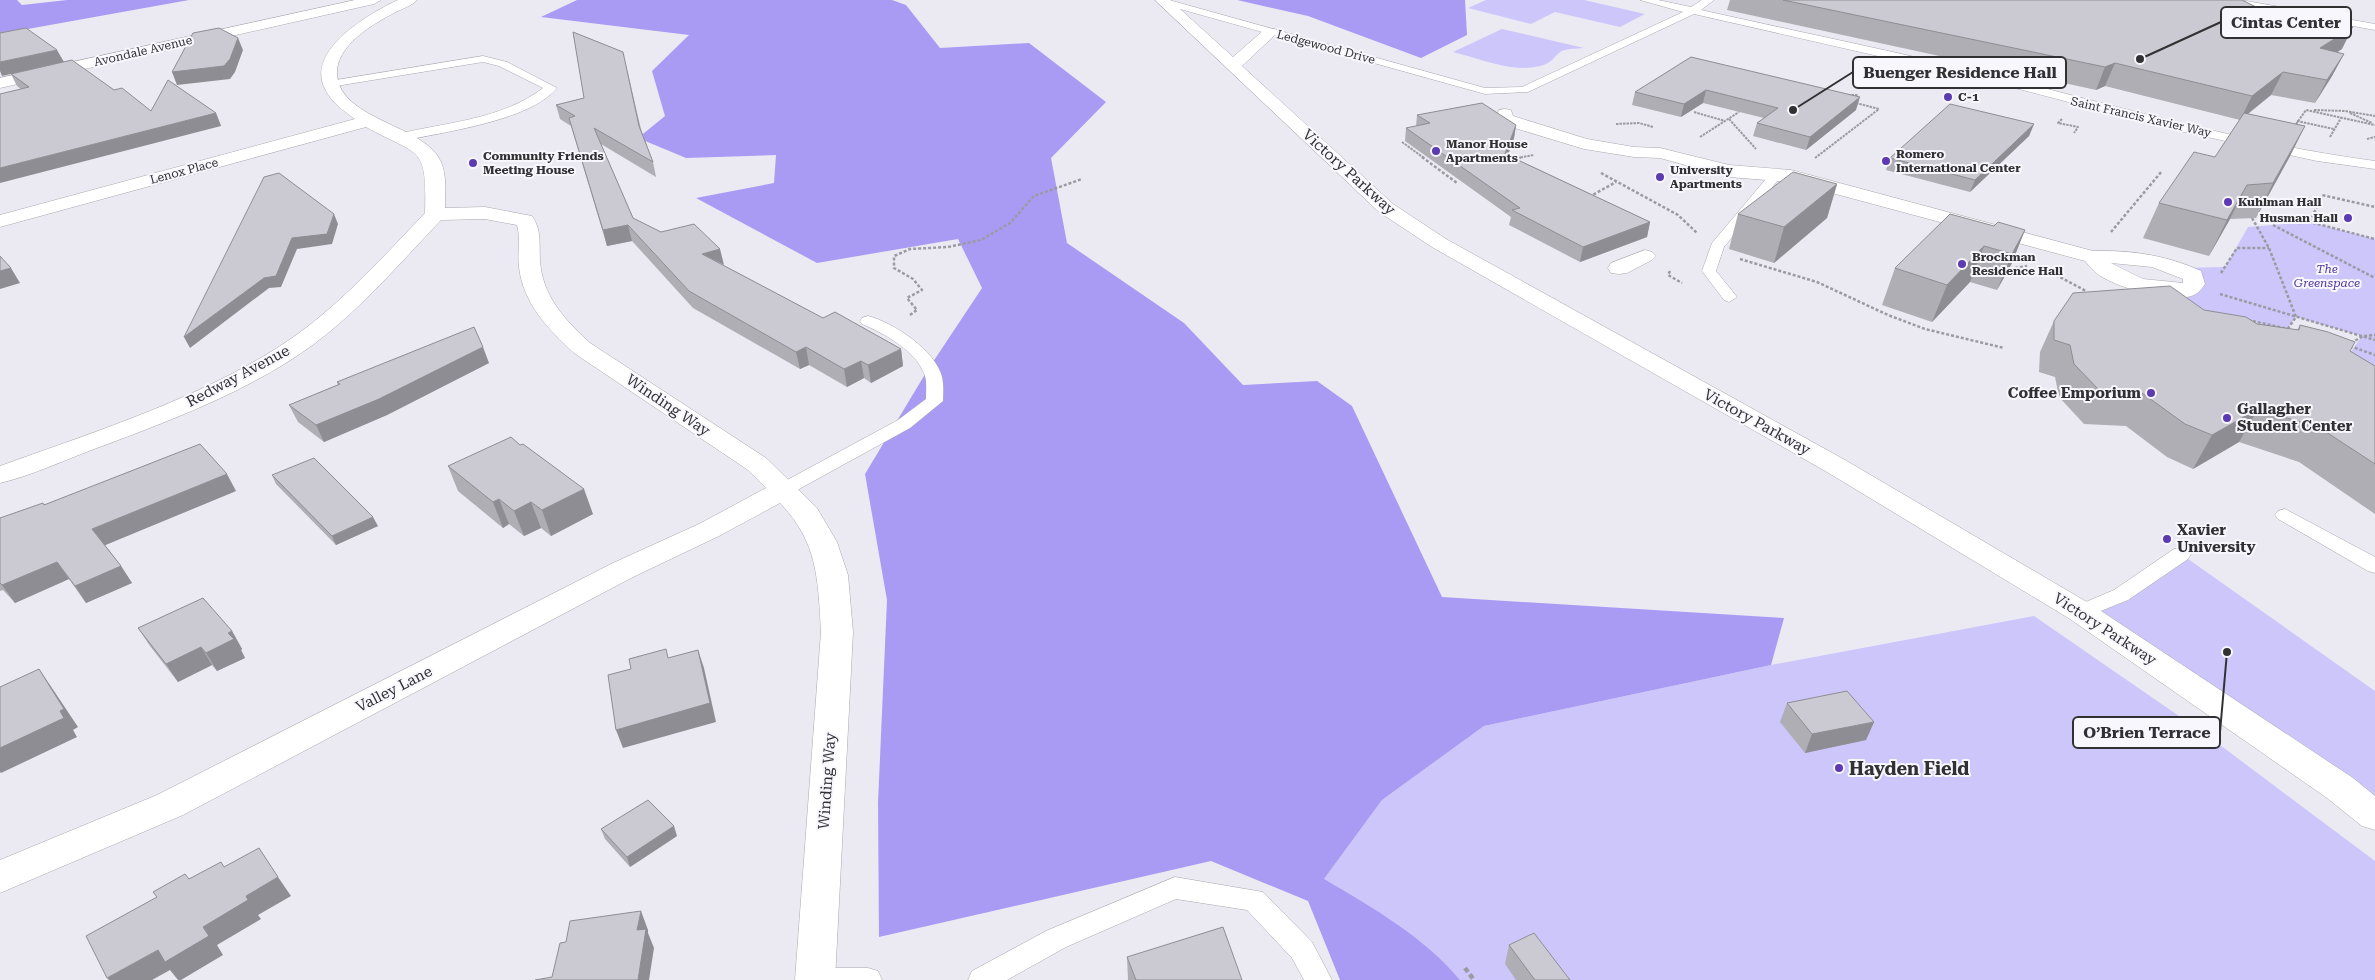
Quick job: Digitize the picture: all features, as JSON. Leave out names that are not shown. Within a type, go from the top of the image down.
[{"type":"street","name":"Avondale Avenue","points":[[0,83],[374,0]]},
{"type":"street","points":[[410,0],[381,14],[348,38],[337,50],[330,62],[328,78],[332,90],[368,121],[402,137],[430,159],[436,185],[435,214]]},
{"type":"street","name":"Victory Parkway","points":[[1161,1],[1386,208],[1439,242],[1534,297],[1836,466],[2081,612],[2340,788],[2375,816]]},
{"type":"street","points":[[1233,66],[1270,32]]},
{"type":"street","points":[[1505,114],[1504,118],[1520,125],[1584,144],[1634,152],[1660,153],[1729,171],[1791,176],[2092,257],[2138,257],[2163,262],[2193,276],[2202,287],[2170,291],[2146,286],[2118,277],[2100,267],[2092,257]]},
{"type":"street","name":"Lenox Place","points":[[0,221],[368,121]]},
{"type":"street","name":"Winding Way","points":[[435,214],[486,213],[525,220],[531,236],[529,261],[532,283],[542,305],[558,327],[582,348],[757,464],[806,514],[823,542],[833,576],[836,622],[815,980]]},
{"type":"street","name":"Redway Avenue","points":[[0,475],[189,403],[284,354],[315,332],[347,305],[435,214]]},
{"type":"street","points":[[1619,268],[1645,256]]},
{"type":"street","name":"Valley Lane","points":[[0,877],[170,805],[623,570],[709,530],[783,490]]},
{"type":"lane","name":"Saint Francis Xavier Way","points":[[1645,0],[1993,79],[2180,127],[2317,158],[2375,165]]},
{"type":"lane","points":[[1496,92],[1524,90],[1692,11],[1709,0]]},
{"type":"lane","points":[[2225,0],[2375,27]]},
{"type":"lane","name":"Ledgewood Drive","points":[[1161,1],[1496,92]]},
{"type":"lane","points":[[330,84],[483,59],[503,64],[551,88],[541,97],[515,110],[402,137]]},
{"type":"lane","points":[[1728,297],[1709,271],[1717,246],[1772,180],[1771,175]]},
{"type":"lane","points":[[783,490],[904,424],[934,402],[933,375],[915,350],[889,330],[868,321]]},
{"type":"lane","points":[[2285,515],[2375,566]]},
{"type":"lane","points":[[2081,612],[2121,595],[2181,554]]},
{"type":"lane","points":[[982,980],[1056,939],[1175,888],[1254,900],[1302,950],[1318,980]]},
{"type":"lane","points":[[815,980],[868,980]]},
{"type":"path","points":[[1842,95],[1858,95]]},
{"type":"path","points":[[1791,176],[1880,109],[1852,102]]},
{"type":"path","points":[[2306,110],[2345,110],[2375,116]]},
{"type":"path","points":[[2306,110],[2375,125]]},
{"type":"path","points":[[2292,130],[2306,110]]},
{"type":"path","points":[[2345,110],[2375,125]]},
{"type":"path","points":[[1694,112],[1725,121]]},
{"type":"path","points":[[1696,140],[1740,112]]},
{"type":"path","points":[[2330,138],[2341,118]]},
{"type":"path","points":[[1729,119],[1764,157],[1771,175]]},
{"type":"path","points":[[2297,121],[2334,129]]},
{"type":"path","points":[[2367,139],[2375,137]]},
{"type":"path","points":[[1402,142],[1457,183]]},
{"type":"path","points":[[1513,159],[1542,154]]},
{"type":"path","points":[[1594,168],[1678,214]]},
{"type":"path","points":[[889,330],[917,310],[907,298],[922,290],[913,279],[894,268],[894,256],[910,249],[948,248],[981,240],[1010,223],[1034,196],[1082,179]]},
{"type":"path","points":[[1593,202],[1588,198],[1617,182]]},
{"type":"path","points":[[2310,222],[2322,195],[2375,207]]},
{"type":"path","points":[[2252,218],[2269,248],[2296,317]]},
{"type":"path","points":[[2298,223],[2310,222],[2375,238]]},
{"type":"path","points":[[2273,225],[2375,278]]},
{"type":"path","points":[[1717,246],[1728,249],[1740,259],[1816,282],[1888,315],[1925,328],[2004,348]]},
{"type":"path","points":[[2269,248],[2237,248],[2202,287],[2375,340]]},
{"type":"path","points":[[1645,256],[1670,269],[1668,275],[1682,283]]},
{"type":"path","points":[[2286,336],[2287,329],[2296,317]]},
{"type":"path","points":[[2348,345],[2363,336],[2375,335]]},
{"type":"path","points":[[1465,968],[1474,980]]},
{"type":"green space","points":[[1486,0],[1584,0],[1645,14],[1620,27],[1555,12],[1531,24],[1468,8]]},
{"type":"green space","points":[[1502,29],[1584,48],[1562,51],[1545,65],[1529,68],[1496,64],[1453,52]]},
{"type":"green space","name":"The Greenspace","points":[[2310,222],[2375,239],[2375,379],[2340,367],[2362,336],[2296,317],[2287,329],[2198,311],[2186,298],[2194,284],[2184,268],[2225,267],[2248,227]]},
{"type":"green space","points":[[2181,554],[2375,691],[2375,828],[2081,612]]},
{"type":"green space","name":"Hayden Field","points":[[2034,616],[2208,736],[2375,861],[2375,980],[1340,980],[1324,879],[1382,800],[1484,726],[1771,665]]},
{"type":"shaded area","points":[[0,0],[17,0],[22,5],[67,0],[189,0],[0,34]]},
{"type":"shaded area","points":[[577,0],[892,0],[906,5],[940,48],[1029,43],[1106,102],[1051,158],[1067,243],[1184,323],[1243,385],[1317,381],[1352,406],[1442,597],[1784,618],[1771,665],[1484,726],[1382,800],[1324,879],[1379,912],[1414,936],[1446,964],[1460,980],[1340,980],[1308,901],[1211,861],[879,937],[878,803],[887,600],[865,474],[927,371],[982,288],[958,239],[817,263],[696,198],[774,183],[776,155],[686,158],[638,138],[665,116],[652,71],[689,35],[541,17]]},
{"type":"shaded area","points":[[1237,0],[1465,0],[1467,35],[1421,58],[1308,16]]},
{"type":"building","points":[[1783,0],[2242,0],[2256,7],[2353,27],[2320,48],[2344,54],[2327,80],[2283,72],[2252,96],[2115,63],[2105,67]]},
{"type":"building","points":[[26,28],[57,50],[0,62],[0,33]]},
{"type":"building","points":[[219,28],[238,38],[230,59],[224,66],[172,72],[193,33]]},
{"type":"building","points":[[573,32],[623,52],[639,126],[653,162],[594,128],[633,218],[661,232],[694,224],[720,249],[702,254],[823,318],[835,312],[901,349],[868,365],[861,361],[844,369],[806,347],[796,352],[689,291],[628,225],[603,230],[569,118],[575,116],[556,105],[584,98]]},
{"type":"building","points":[[1691,57],[1860,97],[1810,137],[1757,123],[1778,108],[1706,90],[1684,104],[1635,92]]},
{"type":"building","points":[[72,60],[114,90],[122,88],[151,111],[168,80],[216,113],[0,168],[0,94],[29,87],[11,74]]},
{"type":"building","points":[[1482,103],[1516,125],[1505,154],[1650,222],[1583,247],[1512,210],[1520,208],[1406,128],[1430,123],[1417,115]]},
{"type":"building","points":[[1950,104],[2034,124],[1975,180],[1890,158]]},
{"type":"building","points":[[2244,113],[2305,126],[2273,183],[2247,185],[2227,220],[2159,203],[2194,152],[2215,157]]},
{"type":"building","points":[[1793,172],[1837,184],[1784,227],[1738,214]]},
{"type":"building","points":[[279,173],[334,214],[327,234],[292,238],[276,276],[264,278],[184,337],[264,177]]},
{"type":"building","points":[[1950,214],[1994,226],[1998,222],[2025,230],[2012,254],[1984,246],[1947,285],[1895,268]]},
{"type":"building","points":[[0,256],[11,268],[0,271]]},
{"type":"building","points":[[2170,286],[2204,310],[2246,317],[2257,324],[2299,330],[2300,325],[2328,332],[2355,342],[2350,351],[2375,366],[2375,464],[2320,428],[2258,409],[2212,435],[2185,424],[2142,393],[2100,391],[2074,364],[2070,345],[2054,340],[2054,321],[2073,293]]},
{"type":"building","points":[[474,327],[483,347],[379,399],[316,425],[289,405],[340,384],[337,382]]},
{"type":"building","points":[[511,437],[584,489],[542,510],[531,502],[514,511],[499,499],[493,502],[448,466]]},
{"type":"building","points":[[200,444],[227,474],[92,529],[121,566],[75,586],[57,562],[2,585],[0,583],[0,518],[43,503],[44,505]]},
{"type":"building","points":[[314,458],[373,517],[332,536],[272,475]]},
{"type":"building","points":[[203,598],[232,631],[228,633],[234,639],[206,653],[201,647],[166,664],[138,628]]},
{"type":"building","points":[[666,649],[668,658],[698,650],[710,703],[616,730],[608,675],[631,669],[629,659]]},
{"type":"building","points":[[39,669],[64,709],[60,711],[64,718],[0,748],[0,687]]},
{"type":"building","points":[[1847,691],[1874,722],[1812,734],[1787,703]]},
{"type":"building","points":[[648,800],[674,826],[627,857],[601,829]]},
{"type":"building","points":[[259,848],[278,877],[246,896],[248,900],[203,927],[209,936],[165,962],[158,950],[107,978],[86,936],[157,897],[153,892],[185,874],[189,879],[221,862],[224,867]]},
{"type":"building","points":[[641,911],[637,930],[646,929],[638,980],[535,980],[552,977],[560,943],[566,942],[570,921]]},
{"type":"building","points":[[1223,927],[1242,980],[1136,980],[1127,957]]},
{"type":"building","points":[[1534,933],[1570,980],[1535,980],[1509,945]]},
{"type":"place","name":"Cintas Center","points":[[2140,59]]},
{"type":"place","name":"C-1","points":[[1948,97]]},
{"type":"place","name":"Buenger Residence Hall","points":[[1793,110]]},
{"type":"place","name":"Manor House Apartments","points":[[1436,151]]},
{"type":"place","name":"Romero International Center","points":[[1886,161]]},
{"type":"place","name":"Community Friends Meeting House","points":[[473,163]]},
{"type":"place","name":"University Apartments","points":[[1660,177]]},
{"type":"place","name":"Kuhlman Hall","points":[[2228,202]]},
{"type":"place","name":"Husman Hall","points":[[2348,218]]},
{"type":"place","name":"Brockman Residence Hall","points":[[1962,264]]},
{"type":"place","name":"Coffee Emporium","points":[[2151,393]]},
{"type":"place","name":"Gallagher Student Center","points":[[2227,418]]},
{"type":"place","name":"Xavier University","points":[[2167,539]]},
{"type":"place","name":"O’Brien Terrace","points":[[2227,652]]},
{"type":"place","name":"Hayden Field","points":[[1839,768]]}]
